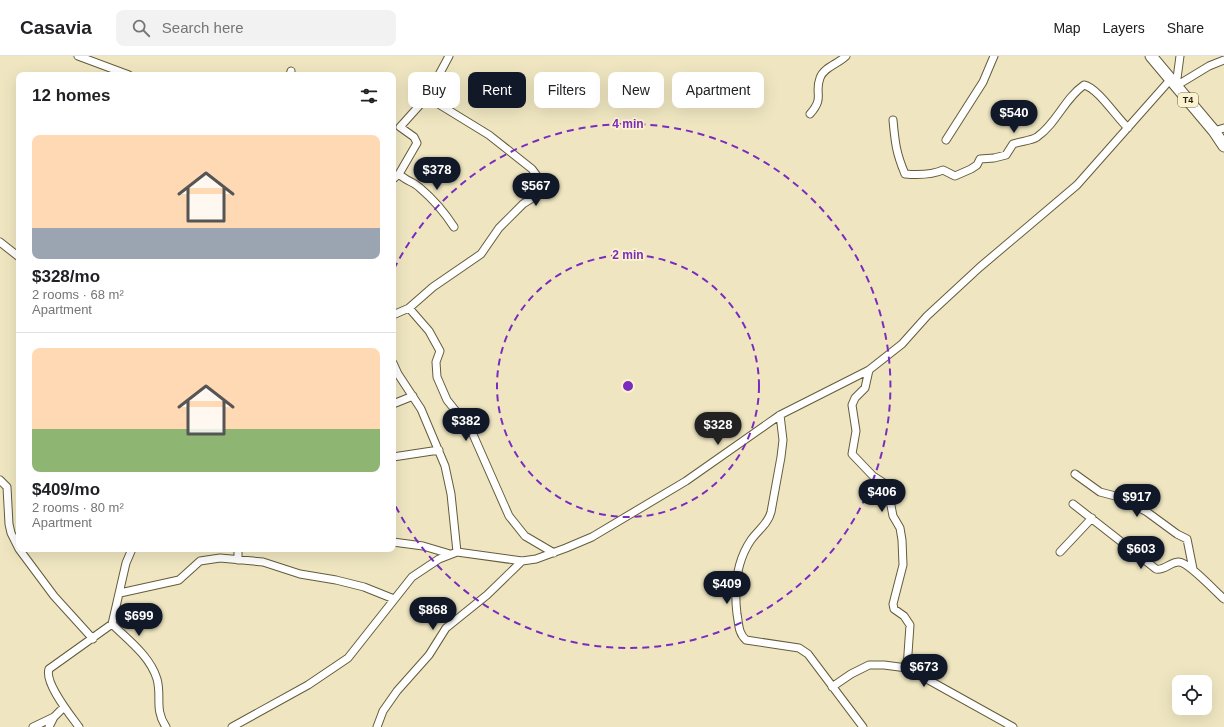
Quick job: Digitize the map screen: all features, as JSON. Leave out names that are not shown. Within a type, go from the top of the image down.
[{"type":"highway","name":"T4","points":[[1154,57],[1173,83],[1219,129],[1224,146]]},
{"type":"street","points":[[78,56],[121,72]]},
{"type":"street","points":[[440,72],[449,56]]},
{"type":"street","points":[[810,114],[817,106],[820,78],[823,72],[841,62],[846,56]]},
{"type":"street","points":[[946,140],[983,82],[994,56]]},
{"type":"street","points":[[1173,83],[1180,56]]},
{"type":"street","points":[[396,542],[423,546],[454,553],[522,561],[554,553],[592,537],[686,481],[780,415],[869,370],[902,344],[932,312],[980,267],[1077,185],[1128,128],[1173,83],[1224,60]]},
{"type":"street","points":[[893,120],[895,150],[905,174],[913,175],[943,170],[955,176],[977,165],[980,159],[1006,155],[1013,144],[1036,138],[1046,130],[1075,91],[1084,85],[1091,87],[1128,128]]},
{"type":"street","points":[[396,176],[399,174],[416,143],[414,137],[400,127],[417,108]]},
{"type":"street","points":[[396,314],[409,308],[446,278],[481,254],[499,228],[542,189],[540,180],[532,169],[489,135],[445,108]]},
{"type":"street","points":[[399,174],[408,182],[420,188],[446,215],[454,227]]},
{"type":"street","points":[[0,242],[16,255]]},
{"type":"street","points":[[409,308],[429,331],[440,351],[436,362],[437,377],[447,400],[471,430],[509,516],[525,536],[554,553]]},
{"type":"street","points":[[396,370],[413,396],[445,466],[451,494],[454,553]]},
{"type":"street","points":[[869,370],[865,388],[855,398],[852,405],[856,431],[852,454],[872,476],[887,485],[893,516],[900,531],[903,565],[893,604],[894,609],[904,616],[910,625],[907,668]]},
{"type":"street","points":[[396,403],[413,396]]},
{"type":"street","points":[[780,415],[783,440],[769,520],[751,540],[736,579],[735,600],[741,635],[746,640],[802,649],[808,654],[863,727]]},
{"type":"street","points":[[396,457],[439,450]]},
{"type":"street","points":[[1075,474],[1100,492],[1119,497],[1146,512],[1177,534],[1187,539],[1193,570]]},
{"type":"street","points":[[0,480],[7,487],[9,524],[11,533],[16,543]]},
{"type":"street","points":[[1073,504],[1156,569],[1161,569],[1173,563],[1181,562],[1193,570],[1224,599]]},
{"type":"street","points":[[1060,552],[1092,518]]},
{"type":"street","points":[[21,552],[54,596],[93,639]]},
{"type":"street","points":[[131,552],[112,618],[112,624],[145,657],[153,671],[158,686],[159,711],[166,727]]},
{"type":"street","points":[[238,552],[238,560]]},
{"type":"street","points":[[232,727],[308,686],[348,658],[394,599],[418,572],[454,553]]},
{"type":"street","points":[[120,593],[179,580],[200,561],[220,558],[263,562],[300,574],[336,580],[394,599]]},
{"type":"street","points":[[377,727],[383,712],[397,691],[429,655],[446,628],[488,595],[522,561]]},
{"type":"street","points":[[79,727],[64,707],[50,679],[48,669],[93,639],[112,624]]},
{"type":"street","points":[[832,687],[851,674],[869,665],[907,668],[1013,727]]},
{"type":"street","points":[[49,727],[54,717],[64,707]]},
{"type":"street","points":[[33,727],[54,717]]}]
